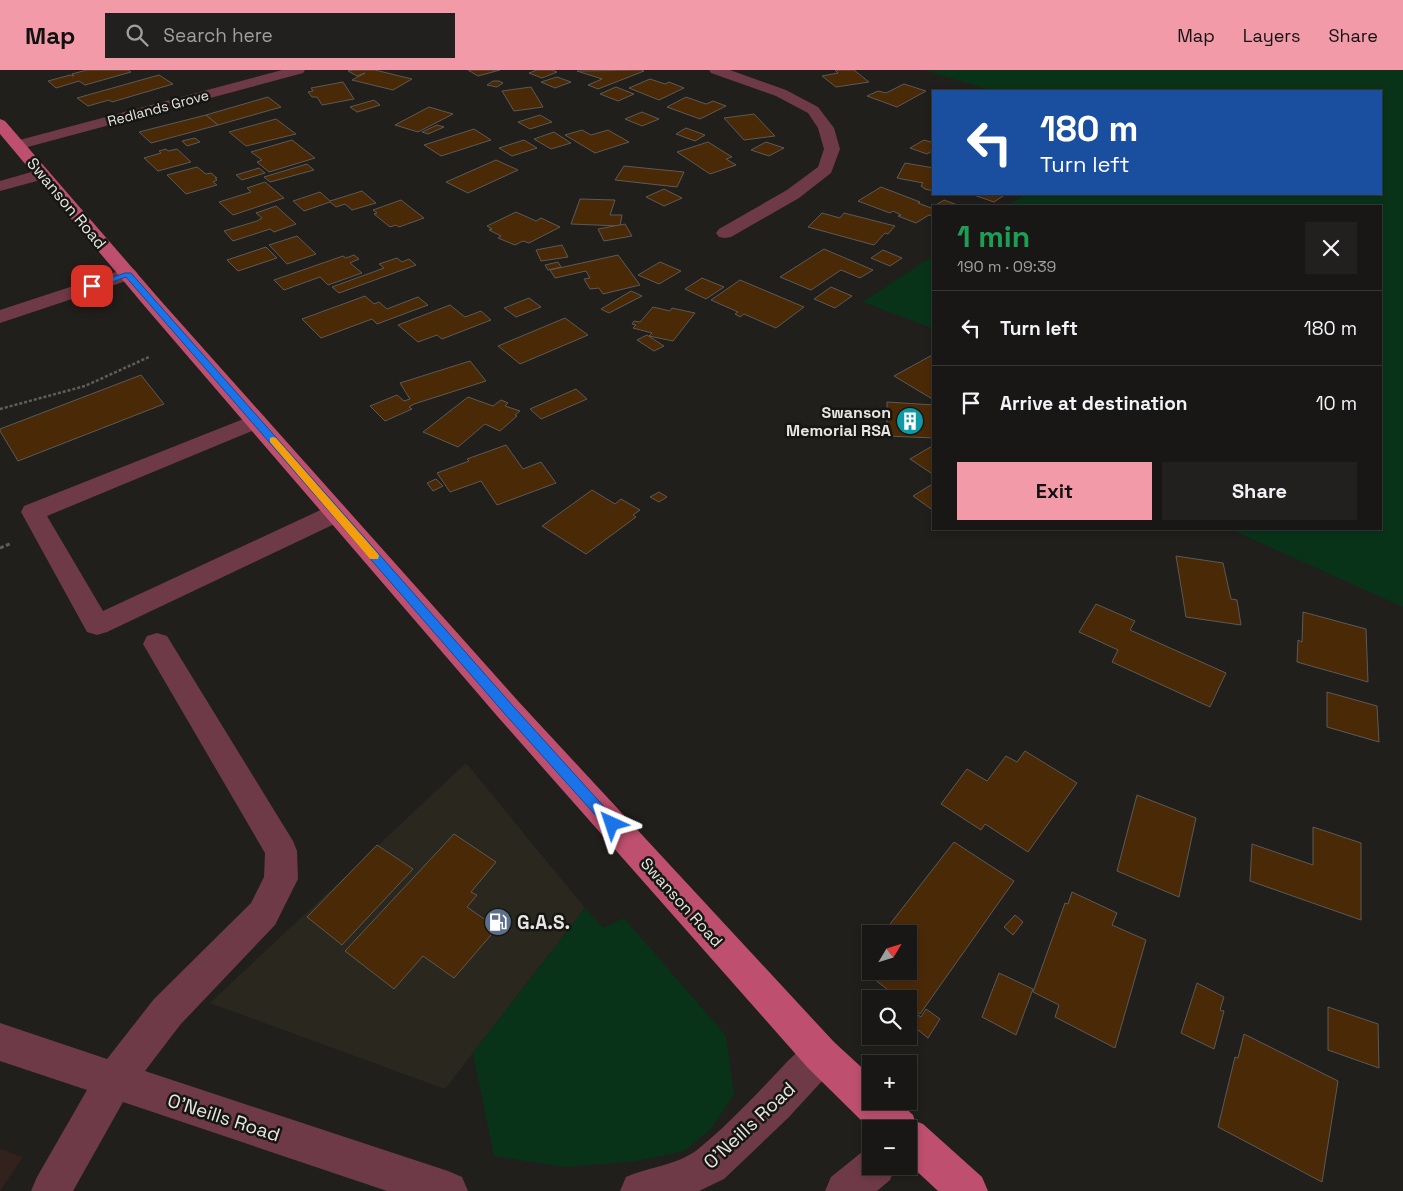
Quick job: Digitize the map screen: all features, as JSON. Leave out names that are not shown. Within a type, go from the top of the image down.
[{"type":"main road","name":"Swanson Road","points":[[0,124],[128,274],[508,710],[821,1055],[890,1120]]},
{"type":"main road","points":[[917,1145],[968,1191]]},
{"type":"street","name":"Redlands Grove","points":[[18,145],[298,70]]},
{"type":"street","points":[[716,70],[781,93],[813,110],[826,128],[832,149],[825,169],[792,194],[725,233]]},
{"type":"street","points":[[0,186],[42,174]]},
{"type":"street","points":[[0,317],[128,274]]},
{"type":"street","points":[[256,421],[33,512],[97,625],[336,513]]},
{"type":"street","points":[[51,1191],[114,1080],[167,1012],[263,914],[281,879],[281,851],[157,644]]},
{"type":"street","name":"O'Neills Road","points":[[0,1042],[448,1191]]},
{"type":"street","name":"O'Neills Road","points":[[640,1191],[665,1186],[710,1165],[774,1104],[821,1055]]},
{"type":"street","points":[[845,1191],[865,1175]]},
{"type":"path","points":[[0,409],[86,386],[149,357]]},
{"type":"shaded area","points":[[466,763],[585,908],[445,1089],[210,1003]]},
{"type":"shaded area","points":[[0,1149],[23,1157],[0,1191]]},
{"type":"green space","points":[[924,70],[1403,70],[1403,607],[1232,530],[1382,530],[1382,205],[1009,205],[1024,195],[1382,195],[1382,90],[990,90]]},
{"type":"green space","points":[[932,256],[932,328],[863,302]]},
{"type":"green space","points":[[585,908],[603,928],[624,918],[726,1036],[734,1094],[711,1129],[684,1151],[636,1161],[565,1167],[494,1156],[473,1053]]},
{"type":"building","points":[[87,70],[128,70],[131,72],[85,85],[79,81],[56,88],[48,81],[70,75],[74,76],[72,74]]},
{"type":"building","points":[[375,70],[412,79],[393,90],[352,80],[365,73],[357,76],[348,71]]},
{"type":"building","points":[[468,70],[500,70],[478,76]]},
{"type":"building","points":[[537,70],[557,72],[542,78],[529,73]]},
{"type":"building","points":[[835,70],[854,70],[869,82],[836,87],[822,76],[838,73]]},
{"type":"building","points":[[577,71],[644,71],[598,89],[588,85],[602,79]]},
{"type":"building","points":[[159,75],[173,84],[112,102],[109,100],[88,106],[77,98]]},
{"type":"building","points":[[557,77],[571,82],[555,88],[541,82]]},
{"type":"building","points":[[650,79],[665,84],[669,82],[684,88],[659,100],[629,88]]},
{"type":"building","points":[[493,81],[503,83],[497,87],[487,85]]},
{"type":"building","points":[[343,82],[354,99],[322,105],[317,97],[312,97],[308,92],[313,91],[311,88]]},
{"type":"building","points":[[904,84],[926,91],[897,107],[867,96],[878,91],[886,93]]},
{"type":"building","points":[[531,87],[543,107],[514,111],[502,91]]},
{"type":"building","points":[[616,87],[634,94],[618,101],[600,94]]},
{"type":"building","points":[[268,97],[281,107],[218,125],[206,115]]},
{"type":"building","points":[[686,97],[706,104],[713,101],[726,106],[700,119],[667,107]]},
{"type":"building","points":[[374,100],[380,105],[357,112],[350,107]]},
{"type":"building","points":[[429,107],[453,114],[418,132],[395,125]]},
{"type":"building","points":[[642,112],[659,119],[642,126],[625,119]]},
{"type":"building","points":[[754,114],[775,136],[744,140],[724,118]]},
{"type":"building","points":[[206,115],[218,125],[151,143],[139,132]]},
{"type":"building","points":[[540,115],[552,122],[530,129],[518,122]]},
{"type":"building","points":[[276,119],[296,134],[246,146],[229,132]]},
{"type":"building","points":[[437,125],[444,127],[428,134],[422,132]]},
{"type":"building","points":[[686,128],[705,135],[695,141],[676,134]]},
{"type":"building","points":[[474,129],[491,140],[441,156],[424,145]]},
{"type":"building","points":[[582,130],[591,135],[608,130],[629,142],[595,153],[565,135]]},
{"type":"building","points":[[554,132],[571,143],[551,149],[534,139]]},
{"type":"building","points":[[195,138],[200,142],[187,146],[182,141]]},
{"type":"building","points":[[292,140],[315,158],[269,172],[257,162],[262,160],[251,152]]},
{"type":"building","points":[[524,140],[537,148],[512,156],[499,148]]},
{"type":"building","points":[[924,140],[932,142],[932,151],[927,154],[910,148]]},
{"type":"building","points":[[708,142],[732,157],[726,159],[736,165],[710,174],[677,152]]},
{"type":"building","points":[[766,142],[784,148],[769,156],[751,150]]},
{"type":"building","points":[[166,149],[168,151],[177,149],[191,162],[158,171],[144,158],[161,153],[159,151]]},
{"type":"building","points":[[496,160],[518,170],[468,193],[446,182]]},
{"type":"building","points":[[905,163],[932,168],[932,191],[921,186],[923,183],[897,178]]},
{"type":"building","points":[[307,164],[314,170],[270,182],[264,177]]},
{"type":"building","points":[[624,166],[684,172],[677,187],[615,180]]},
{"type":"building","points":[[197,167],[206,174],[211,173],[217,178],[213,182],[217,185],[186,194],[167,175]]},
{"type":"building","points":[[259,168],[265,173],[242,180],[236,175]]},
{"type":"building","points":[[265,182],[284,198],[233,215],[219,202],[251,192],[247,188]]},
{"type":"building","points":[[881,187],[932,208],[932,216],[929,215],[916,223],[898,216],[901,215],[893,211],[890,213],[858,201]]},
{"type":"building","points":[[664,189],[682,198],[664,206],[646,197]]},
{"type":"building","points":[[362,191],[376,203],[352,210],[345,204],[336,207],[330,202],[304,211],[293,201],[320,192],[330,201]]},
{"type":"building","points":[[974,195],[1004,195],[994,202]]},
{"type":"building","points":[[580,199],[615,200],[610,215],[622,215],[620,226],[571,224]]},
{"type":"building","points":[[401,200],[424,218],[399,227],[396,225],[390,227],[374,214],[377,213],[373,210]]},
{"type":"building","points":[[944,200],[957,205],[936,205]]},
{"type":"building","points":[[276,206],[296,224],[274,232],[270,229],[233,241],[224,231],[257,221],[262,218],[256,213]]},
{"type":"building","points":[[516,212],[536,221],[541,218],[560,227],[529,243],[523,241],[515,245],[498,238],[501,236],[489,230],[492,229],[487,226]]},
{"type":"building","points":[[822,213],[840,218],[844,213],[895,226],[888,234],[885,233],[874,245],[808,227]]},
{"type":"building","points":[[625,224],[632,236],[604,241],[598,229]]},
{"type":"building","points":[[297,236],[316,254],[287,264],[269,245]]},
{"type":"building","points":[[562,245],[568,257],[541,261],[536,250]]},
{"type":"building","points":[[266,247],[277,258],[238,271],[227,260]]},
{"type":"building","points":[[824,249],[873,270],[860,278],[841,270],[811,290],[780,277]]},
{"type":"building","points":[[883,250],[902,258],[890,266],[871,258]]},
{"type":"building","points":[[354,255],[359,259],[350,263],[362,273],[328,285],[320,277],[284,290],[274,280],[343,256],[346,258]]},
{"type":"building","points":[[618,255],[640,285],[603,294],[599,288],[590,289],[584,279],[590,278],[586,271],[555,278],[550,270]]},
{"type":"building","points":[[397,258],[402,262],[409,259],[416,265],[339,293],[332,287],[384,268],[379,264]]},
{"type":"building","points":[[558,262],[561,267],[548,270],[545,265]]},
{"type":"building","points":[[660,262],[681,271],[659,284],[638,275]]},
{"type":"building","points":[[702,278],[724,287],[706,299],[685,289]]},
{"type":"building","points":[[740,280],[804,307],[776,328],[744,314],[740,317],[735,314],[738,312],[711,300]]},
{"type":"building","points":[[831,287],[852,296],[835,308],[814,299]]},
{"type":"building","points":[[631,291],[642,296],[609,313],[601,309]]},
{"type":"building","points":[[365,296],[374,304],[379,302],[387,309],[418,297],[428,305],[377,324],[372,319],[321,338],[302,319]]},
{"type":"building","points":[[529,298],[541,307],[516,317],[504,308]]},
{"type":"building","points":[[450,305],[465,317],[481,311],[491,320],[442,339],[437,335],[418,342],[398,325]]},
{"type":"building","points":[[653,307],[670,311],[672,308],[695,313],[673,341],[649,336],[652,333],[633,328],[636,325],[632,324],[634,321],[640,322]]},
{"type":"building","points":[[565,318],[588,335],[520,364],[498,346]]},
{"type":"building","points":[[647,335],[664,346],[654,351],[637,340]]},
{"type":"building","name":"Swanson Memorial RSA","points":[[932,355],[932,399],[894,376]]},
{"type":"building","points":[[470,361],[486,381],[414,404],[409,407],[412,409],[385,421],[370,406],[397,395],[404,401],[410,399],[400,383]]},
{"type":"building","points":[[141,375],[164,404],[18,461],[0,431],[0,429]]},
{"type":"building","points":[[576,389],[587,399],[541,419],[530,409]]},
{"type":"building","points":[[468,397],[493,406],[501,400],[508,403],[505,406],[520,411],[500,431],[485,424],[458,447],[423,432]]},
{"type":"building","name":"Swanson Memorial RSA","points":[[887,402],[932,405],[932,438],[887,436]]},
{"type":"building","points":[[506,445],[523,469],[541,462],[556,483],[497,505],[481,481],[450,492],[437,473],[469,461],[467,459]]},
{"type":"building","name":"Swanson Memorial RSA","points":[[932,446],[932,474],[910,459]]},
{"type":"building","points":[[436,479],[443,486],[433,491],[427,483]]},
{"type":"building","points":[[932,484],[932,510],[913,496]]},
{"type":"building","points":[[592,490],[615,504],[621,499],[640,510],[633,515],[636,517],[586,554],[542,526]]},
{"type":"building","points":[[659,492],[667,497],[659,502],[650,497]]},
{"type":"building","points":[[1176,556],[1223,563],[1231,599],[1237,600],[1241,625],[1186,617]]},
{"type":"building","points":[[1096,604],[1135,621],[1130,630],[1226,673],[1210,707],[1112,662],[1118,650],[1079,632]]},
{"type":"building","points":[[1303,612],[1366,629],[1368,682],[1297,662],[1298,640],[1302,642]]},
{"type":"building","points":[[1327,692],[1377,706],[1379,742],[1327,727]]},
{"type":"building","points":[[1025,751],[1077,783],[1028,852],[985,824],[981,830],[941,804],[967,769],[987,781],[1006,756],[1017,762]]},
{"type":"building","points":[[1137,795],[1196,818],[1179,897],[1117,871]]},
{"type":"building","points":[[1313,827],[1361,843],[1361,920],[1250,881],[1252,844],[1313,865]]},
{"type":"building","points":[[454,834],[496,862],[471,892],[477,895],[467,907],[497,928],[454,978],[423,956],[394,989],[345,951]]},
{"type":"building","points":[[954,842],[1014,881],[920,1014],[917,1012],[917,990],[888,990],[875,980],[918,980],[918,925],[889,925]]},
{"type":"building","points":[[377,845],[413,869],[342,945],[307,917]]},
{"type":"building","points":[[1072,892],[1117,913],[1112,925],[1146,940],[1115,1048],[1055,1017],[1059,1005],[1033,992],[1065,903],[1068,904]]},
{"type":"building","points":[[1015,915],[1023,922],[1013,935],[1004,927]]},
{"type":"building","points":[[999,973],[1033,989],[1016,1035],[982,1017]]},
{"type":"building","points":[[1197,983],[1224,997],[1220,1010],[1224,1011],[1214,1049],[1181,1033]]},
{"type":"building","points":[[1328,1007],[1378,1024],[1379,1068],[1328,1050]]},
{"type":"building","points":[[926,1009],[940,1019],[928,1038],[917,1029],[917,1017],[918,1015],[921,1017]]},
{"type":"building","points":[[1244,1034],[1338,1081],[1322,1182],[1218,1127],[1235,1057],[1238,1058]]},
{"type":"slow traffic","points":[[273,440],[374,556]]},
{"type":"place","name":"Swanson Memorial RSA","points":[[910,421]]},
{"type":"place","name":"G.A.S.","points":[[498,922]]},
{"type":"route","points":[[92,286],[128,274],[508,710],[612,824]]}]
